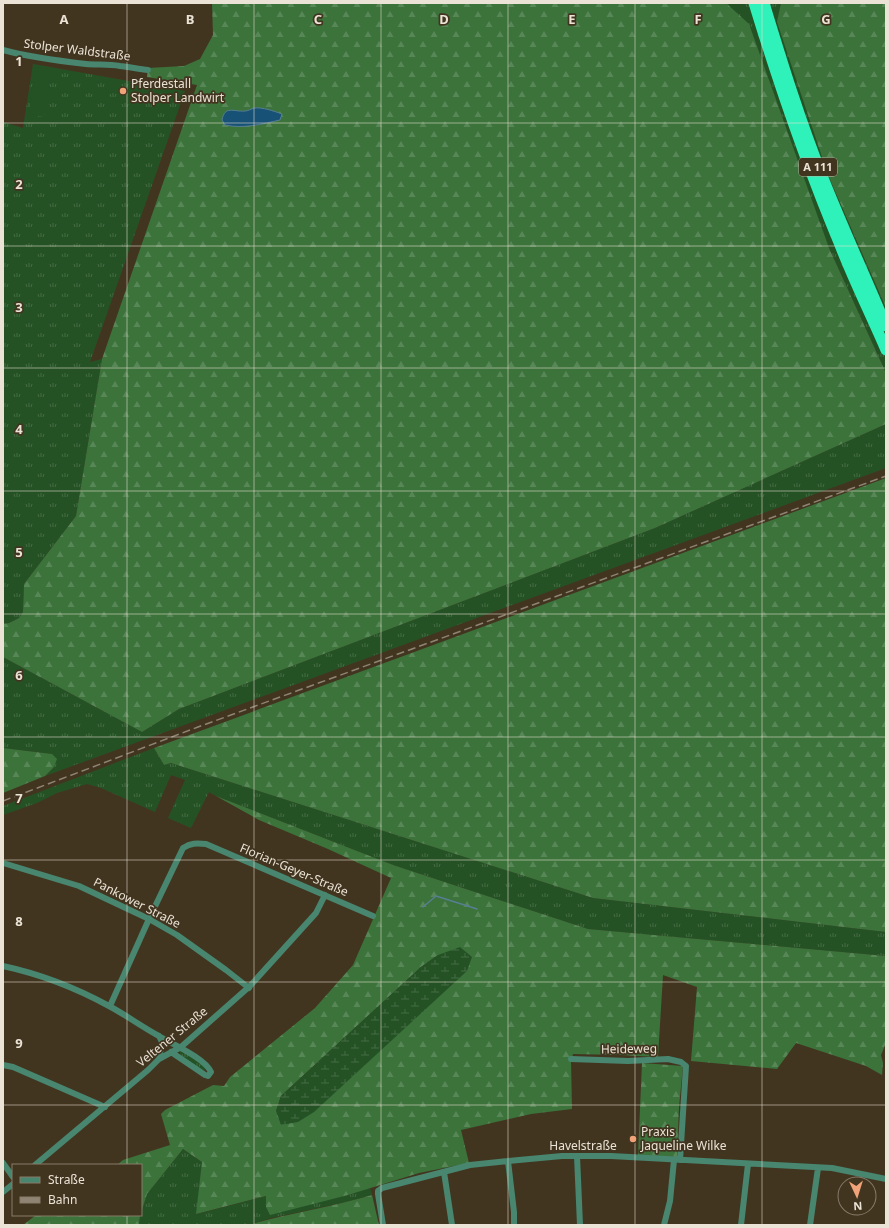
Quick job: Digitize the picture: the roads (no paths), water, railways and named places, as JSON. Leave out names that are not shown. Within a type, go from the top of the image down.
[{"type":"highway","name":"A 111","points":[[754,3],[789,113],[813,179],[840,247],[886,350]]},
{"type":"highway","name":"A 111","points":[[764,3],[798,110],[822,176],[886,326]]},
{"type":"street","name":"Stolper Waldstraße","points":[[3,50],[15,54],[63,61],[148,70]]},
{"type":"street","name":"Florian-Geyer-Straße","points":[[149,919],[183,848],[189,844],[196,843],[206,844],[373,916]]},
{"type":"street","name":"Pankower Straße","points":[[3,863],[79,886],[149,919],[177,935],[226,970],[248,988]]},
{"type":"street","name":"Veltener Straße","points":[[36,1164],[105,1107],[159,1059],[181,1047],[248,988],[316,913],[325,895]]},
{"type":"street","points":[[110,1006],[149,919]]},
{"type":"street","points":[[3,966],[42,977],[81,992],[110,1006],[159,1036],[181,1047],[207,1066],[211,1072],[208,1076],[205,1075],[172,1052]]},
{"type":"street","points":[[159,1036],[162,1042],[159,1059]]},
{"type":"street","name":"Heideweg","points":[[571,1059],[628,1061],[668,1059],[681,1062],[686,1066],[677,1160]]},
{"type":"street","points":[[3,1065],[13,1067],[105,1107]]},
{"type":"street","points":[[577,1156],[580,1225]]},
{"type":"street","name":"Havelstraße","points":[[383,1225],[378,1191],[386,1186],[470,1165],[544,1157],[611,1156],[841,1169],[886,1179]]},
{"type":"street","points":[[664,1225],[677,1160]]},
{"type":"street","points":[[508,1161],[514,1212],[514,1225]]},
{"type":"street","points":[[3,1163],[12,1176]]},
{"type":"street","points":[[742,1225],[748,1164]]},
{"type":"street","points":[[810,1225],[818,1168]]},
{"type":"street","points":[[444,1172],[452,1225]]},
{"type":"street","points":[[3,1192],[12,1185]]},
{"type":"water","points":[[254,108],[282,114],[280,120],[253,126],[232,126],[225,125],[222,120],[223,115],[227,111],[246,111]]},
{"type":"waterway","points":[[423,907],[436,896],[477,909]]},
{"type":"railway","points":[[3,801],[198,727],[886,476]]},
{"type":"place","name":"Pferdestall Stolper Landwirt","points":[[123,91]]},
{"type":"place","name":"Praxis Jaqueline Wilke","points":[[633,1139]]}]
